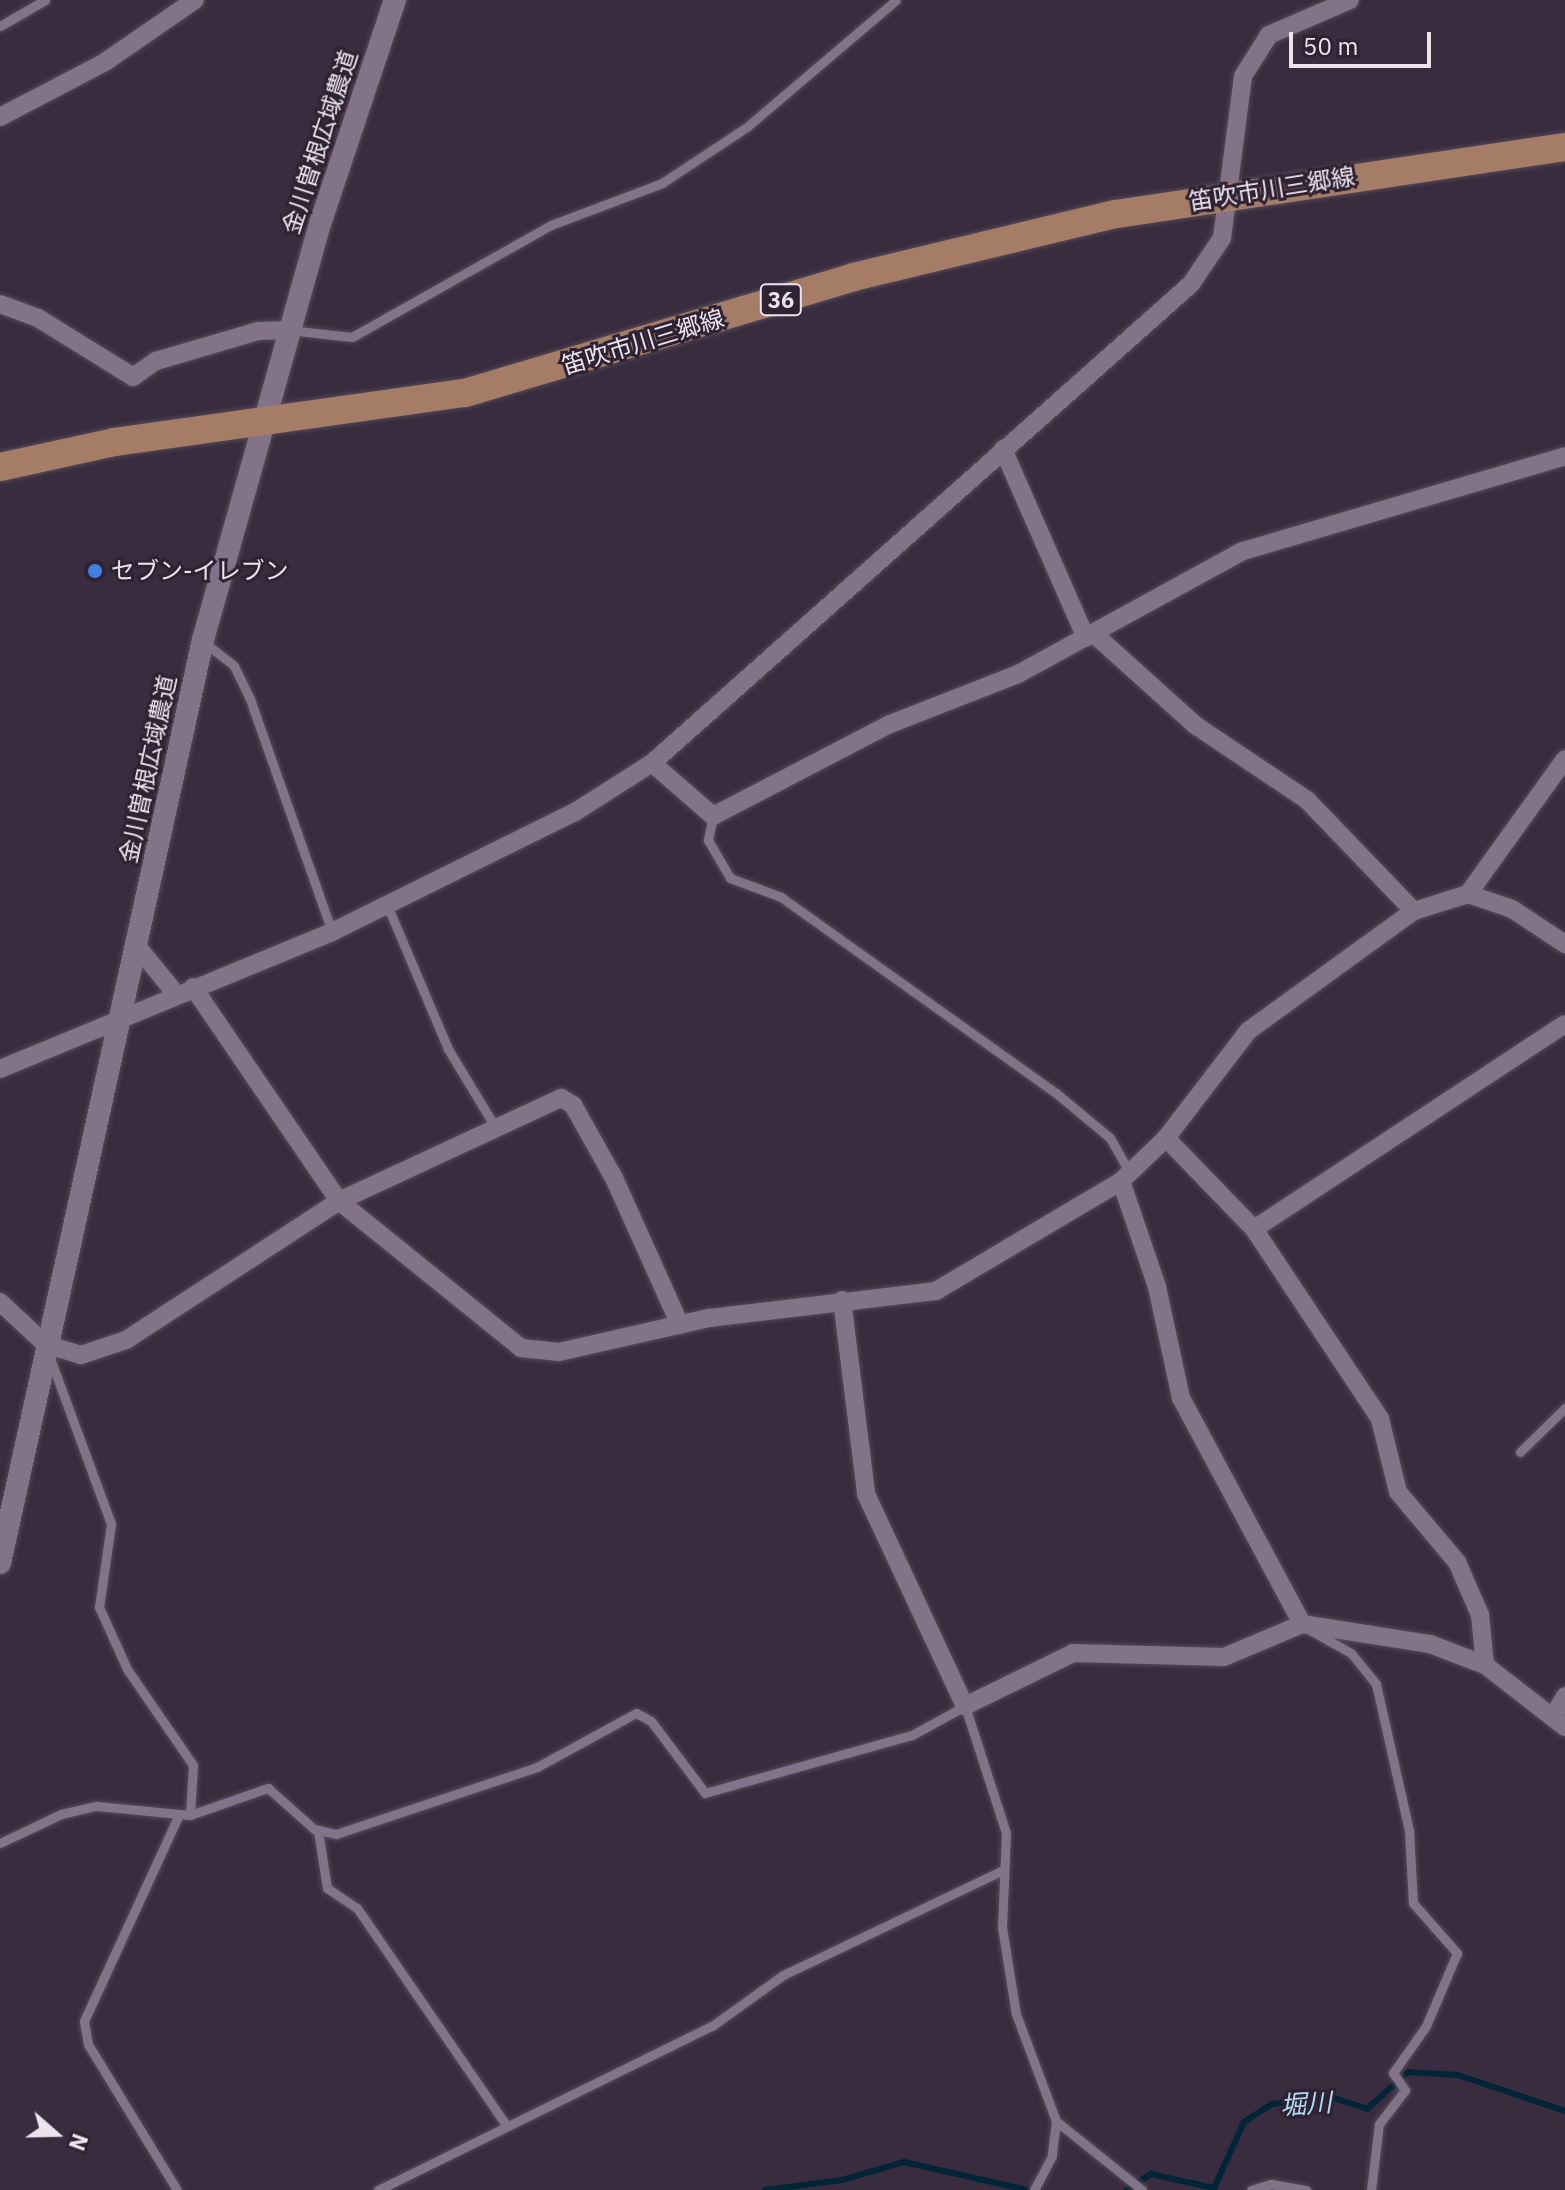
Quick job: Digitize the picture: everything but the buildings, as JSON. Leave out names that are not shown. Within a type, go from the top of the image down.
[{"type":"main road","name":"笛吹市川三郷線","points":[[0,467],[115,442],[265,425],[465,393],[853,277],[1228,194],[1563,151]]},
{"type":"street","points":[[0,117],[105,62],[195,0]]},
{"type":"street","name":"金川曽根広域農道","points":[[0,1563],[4,1526],[203,640],[289,330],[395,0]]},
{"type":"street","points":[[0,1069],[185,990],[332,932],[575,812],[652,763],[1210,262],[1228,194],[1243,76],[1269,35],[1350,0]]},
{"type":"street","points":[[0,304],[38,318],[133,377],[171,357],[258,331],[289,330]]},
{"type":"street","points":[[1003,449],[1090,635],[1195,725],[1307,800],[1414,911]]},
{"type":"street","points":[[652,763],[713,816],[890,724],[1090,635],[1243,551],[1565,456]]},
{"type":"street","points":[[1468,894],[1565,759]]},
{"type":"street","points":[[136,945],[185,990],[339,1201],[370,1232],[536,1354],[680,1325],[842,1300],[936,1291],[1126,1177],[1166,1138],[1248,1031],[1414,911],[1468,894],[1512,909],[1565,944]]},
{"type":"street","points":[[1254,1229],[1565,1024]]},
{"type":"street","points":[[0,1302],[45,1344],[81,1355],[126,1340],[339,1201],[497,1130],[547,1099],[573,1105],[654,1255],[680,1325]]},
{"type":"street","points":[[1166,1138],[1254,1229],[1380,1419],[1398,1492],[1457,1562],[1480,1615],[1485,1665]]},
{"type":"street","points":[[1126,1177],[1157,1287],[1181,1398],[1302,1624]]},
{"type":"street","points":[[842,1300],[866,1494],[965,1706],[1073,1653],[1224,1657],[1302,1624],[1430,1644],[1485,1665],[1559,1722],[1565,1696]]},
{"type":"lane","points":[[0,26],[45,0]]},
{"type":"lane","points":[[289,330],[352,337],[551,225],[662,183],[748,126],[896,0]]},
{"type":"lane","points":[[203,640],[234,666],[250,699],[332,932]]},
{"type":"lane","points":[[713,816],[708,840],[730,878],[781,897],[1056,1093],[1110,1138],[1126,1177]]},
{"type":"lane","points":[[387,905],[448,1049],[497,1130]]},
{"type":"lane","points":[[45,1344],[111,1524],[99,1607],[127,1669],[193,1765],[184,1815],[84,2021],[88,2044],[177,2190]]},
{"type":"lane","points":[[1520,1452],[1565,1408]]},
{"type":"lane","points":[[1302,1624],[1351,1653],[1376,1684],[1409,1830],[1413,1903],[1457,1953],[1426,2026],[1393,2073],[1405,2090],[1379,2124],[1371,2190]]},
{"type":"lane","points":[[0,1843],[61,1814],[97,1806],[184,1815],[268,1788],[318,1831],[336,1834],[410,1813],[537,1767],[636,1713],[651,1721],[705,1793],[912,1735],[965,1706],[1006,1833],[1002,1927],[1016,2014],[1056,2121],[1142,2190]]},
{"type":"lane","points":[[318,1831],[327,1888],[357,1908],[506,2125]]},
{"type":"lane","points":[[378,2190],[712,2026],[783,1975],[1003,1870]]},
{"type":"lane","points":[[1036,2186],[1056,2121]]},
{"type":"lane","points":[[1251,2190],[1306,2190]]},
{"type":"waterway","name":"堀川","points":[[1127,2190],[1151,2174],[1214,2188],[1244,2122],[1272,2104],[1331,2097],[1367,2109],[1408,2072],[1458,2075],[1565,2111]]},
{"type":"waterway","name":"堀川","points":[[765,2190],[842,2180],[904,2162],[1027,2190]]},
{"type":"place","name":"セブン-イレブン","points":[[95,571]]}]
